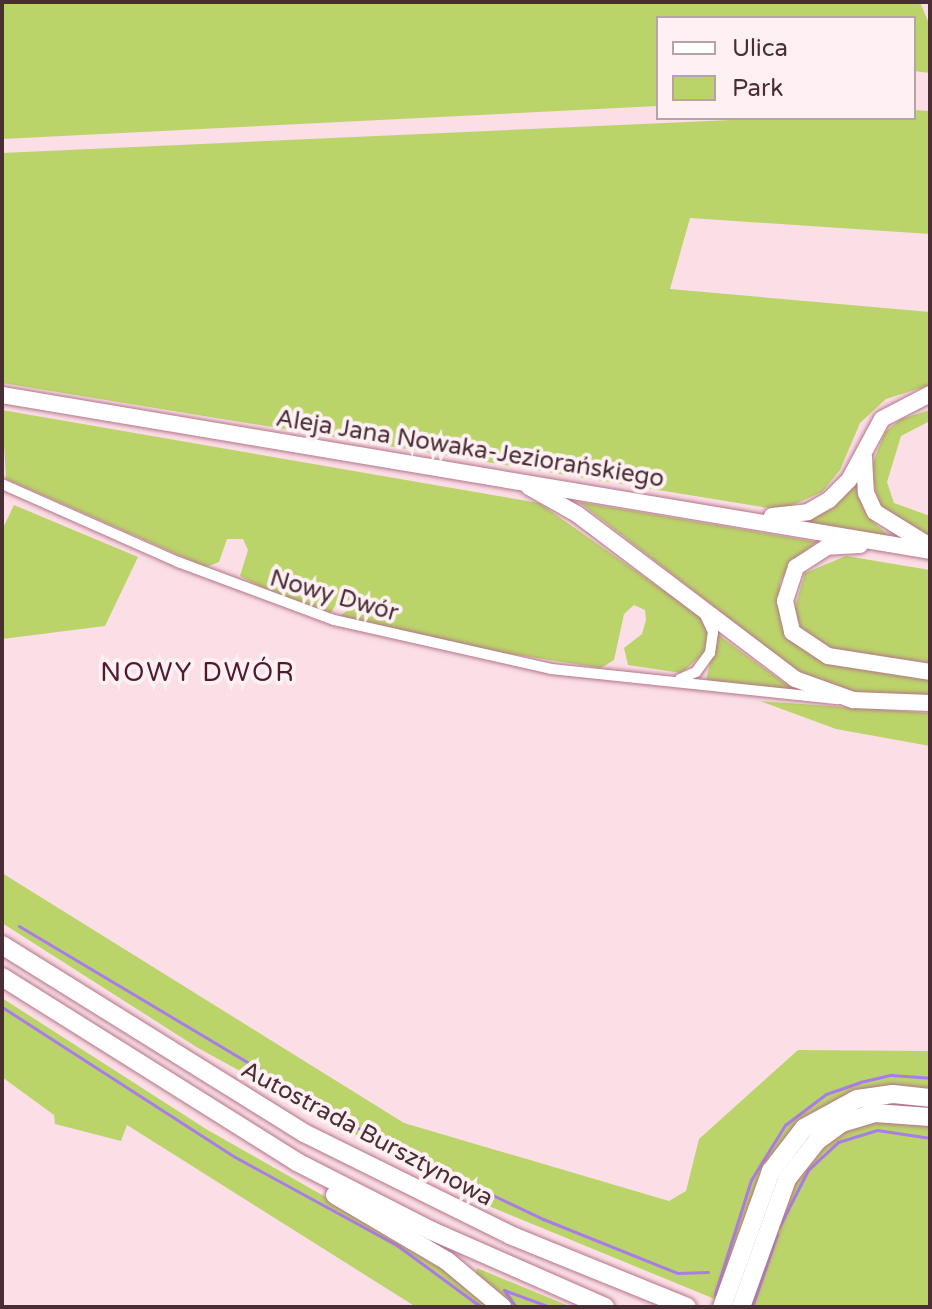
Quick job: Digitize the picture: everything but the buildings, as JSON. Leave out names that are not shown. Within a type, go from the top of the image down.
[{"type":"highway","name":"Autostrada Bursztynowa","points":[[2,945],[329,1146],[510,1235],[687,1307]]},
{"type":"highway","points":[[2,977],[297,1162],[446,1238],[605,1307]]},
{"type":"highway","points":[[722,1307],[771,1171],[804,1128],[857,1099],[893,1094],[930,1098]]},
{"type":"highway","points":[[741,1307],[787,1179],[817,1141],[842,1123],[875,1113],[930,1117]]},
{"type":"highway","points":[[297,1162],[321,1187],[447,1261],[502,1307]]},
{"type":"main road","points":[[719,515],[808,512],[849,480],[887,414],[930,394]]},
{"type":"main road","name":"Aleja Jana Nowaka-Jeziorańskiego","points":[[2,395],[930,548]]},
{"type":"main road","points":[[865,449],[866,493],[875,512],[930,548]]},
{"type":"main road","points":[[513,479],[577,514],[705,615],[795,679],[853,700],[930,703]]},
{"type":"main road","points":[[887,543],[827,547],[808,556],[787,582],[786,616],[806,646],[828,656],[930,672]]},
{"type":"street","name":"Nowy Dwór","points":[[2,484],[151,551],[334,620],[551,669],[673,679],[853,700]]},
{"type":"street","points":[[673,679],[689,676],[708,660],[713,632],[705,615]]},
{"type":"green space","points":[[2,2],[920,2],[930,26],[930,73],[916,71],[916,16],[656,16],[656,106],[2,139]]},
{"type":"green space","points":[[916,110],[930,111],[930,234],[690,218],[670,289],[930,312],[930,385],[886,399],[860,423],[840,470],[822,492],[781,510],[2,383],[2,153],[731,120],[916,120]]},
{"type":"green space","points":[[2,410],[539,503],[700,616],[708,631],[707,651],[681,673],[628,665],[624,648],[642,634],[646,620],[645,610],[634,605],[624,614],[614,660],[601,668],[485,650],[340,616],[365,597],[336,604],[331,613],[279,597],[240,576],[248,550],[243,539],[227,539],[219,562],[206,567],[6,479]]},
{"type":"green space","points":[[930,410],[930,421],[901,436],[887,482],[894,503],[930,516],[930,536],[905,531],[882,514],[870,470],[885,432],[901,419]]},
{"type":"green space","points":[[857,477],[873,522],[893,539],[796,523],[821,514]]},
{"type":"green space","points":[[579,502],[817,542],[792,561],[780,583],[780,618],[794,641],[825,660],[930,676],[930,697],[851,692],[798,672]]},
{"type":"green space","points":[[14,505],[138,557],[105,626],[2,639],[2,530]]},
{"type":"green space","points":[[846,556],[930,570],[930,663],[839,651],[816,643],[801,628],[794,611],[805,573]]},
{"type":"green space","points":[[717,634],[783,682],[802,692],[706,680]]},
{"type":"green space","points":[[760,701],[930,713],[930,746],[836,729]]},
{"type":"green space","points":[[2,873],[404,1123],[669,1201],[686,1191],[699,1139],[798,1050],[930,1051],[930,1092],[883,1087],[842,1097],[805,1118],[767,1166],[717,1300],[479,1202],[198,1048],[2,923]]},
{"type":"green space","points":[[2,998],[206,1129],[424,1253],[493,1307],[416,1307],[127,1125],[121,1141],[55,1124],[54,1115],[2,1077]]},
{"type":"green space","points":[[874,1120],[930,1125],[930,1307],[747,1307],[795,1179],[812,1154],[850,1128]]},
{"type":"green space","points":[[477,1268],[571,1307],[511,1307],[475,1275]]},
{"type":"waterway","points":[[19,926],[380,1141],[543,1219],[677,1273],[708,1272]]},
{"type":"waterway","points":[[2,1007],[235,1157],[398,1246],[481,1307]]},
{"type":"waterway","points":[[715,1294],[751,1180],[785,1125],[826,1094],[860,1082],[891,1075],[930,1078]]},
{"type":"waterway","points":[[779,1227],[808,1170],[838,1142],[877,1130],[930,1138]]},
{"type":"waterway","points":[[752,1307],[777,1234]]},
{"type":"waterway","points":[[516,1307],[504,1290],[550,1307]]},
{"type":"district","name":"NOWY DWÓR","points":[[198,673]]}]
